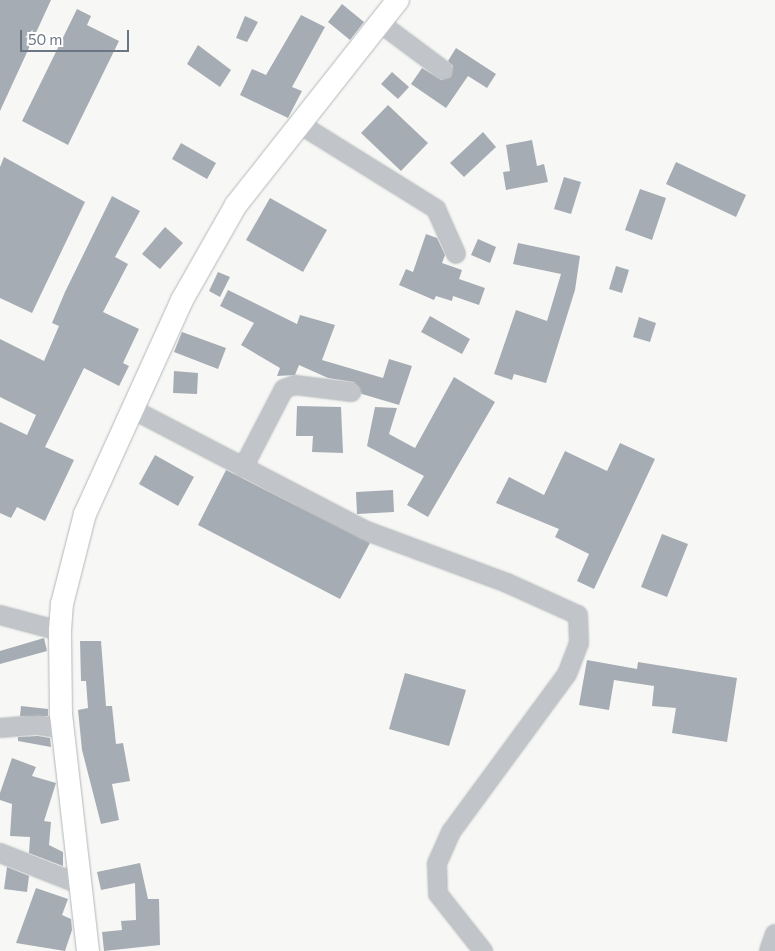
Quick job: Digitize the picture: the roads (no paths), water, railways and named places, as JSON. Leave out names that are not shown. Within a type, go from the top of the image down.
[{"type":"main road","points":[[88,951],[79,884],[64,730],[60,631],[62,604],[85,514],[182,300],[236,205],[298,123],[398,0]]},
{"type":"street","points":[[380,23],[443,70]]},
{"type":"street","points":[[298,123],[436,209],[456,254]]},
{"type":"street","points":[[243,468],[284,389],[295,385],[352,392]]},
{"type":"street","points":[[132,409],[364,530],[507,583],[578,615],[579,643],[567,674],[451,832],[437,864],[438,894],[483,951]]},
{"type":"street","points":[[0,615],[60,631]]},
{"type":"street","points":[[0,728],[38,725],[64,730]]},
{"type":"street","points":[[0,853],[79,884]]},
{"type":"street","points":[[769,951],[775,934]]}]
